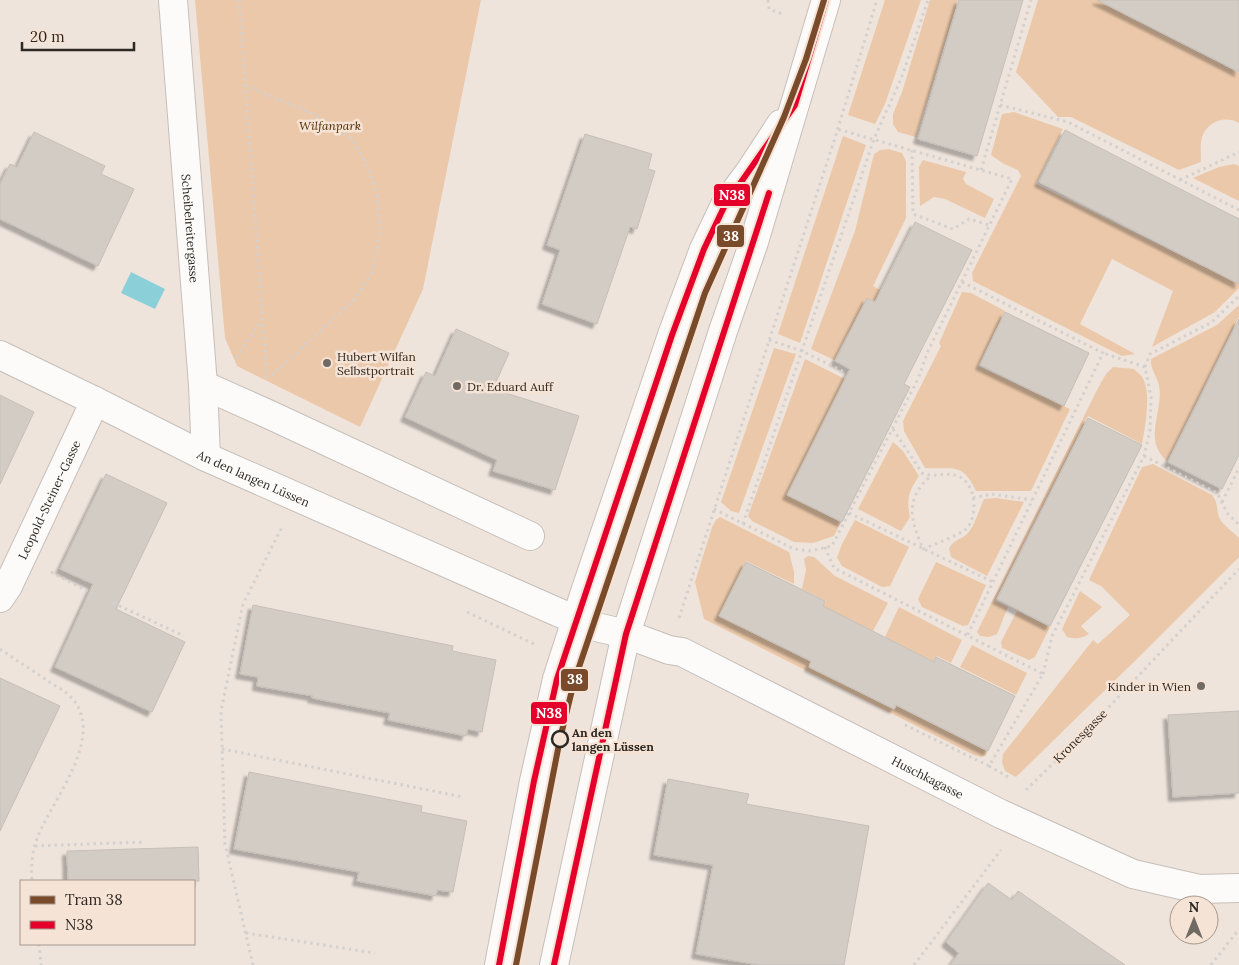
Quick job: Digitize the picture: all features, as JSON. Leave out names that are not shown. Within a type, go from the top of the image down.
[{"type":"street","name":"Scheibelreitergasse","points":[[173,0],[209,387],[206,457]]},
{"type":"street","points":[[554,965],[626,634],[723,331],[754,242],[826,0]]},
{"type":"street","points":[[499,965],[534,781],[557,679],[672,335],[704,249],[725,205],[795,106]]},
{"type":"street","name":"An den langen Lüssen","points":[[0,355],[95,400],[206,457],[576,621],[626,634]]},
{"type":"street","points":[[209,387],[530,536]]},
{"type":"street","name":"Leopold-Steiner-Gasse","points":[[0,598],[8,586],[95,400]]},
{"type":"street","name":"Huschkagasse","points":[[626,634],[669,650],[682,652],[1011,818],[1134,874],[1199,889],[1239,888]]},
{"type":"path","points":[[239,0],[245,86],[263,320],[267,380],[354,300],[373,271],[380,232],[379,208],[377,192],[366,164],[352,138],[316,116],[245,86]]},
{"type":"path","points":[[768,0],[770,9],[785,15]]},
{"type":"path","points":[[669,650],[877,0]]},
{"type":"path","points":[[743,524],[874,139],[901,79],[928,0]]},
{"type":"path","points":[[981,170],[1032,0]]},
{"type":"path","points":[[1000,106],[1068,122],[1239,210]]},
{"type":"path","points":[[714,509],[794,549],[810,550],[832,546],[918,379],[928,351],[1012,179],[837,129]]},
{"type":"path","points":[[912,150],[913,214],[953,229],[969,219],[990,226]]},
{"type":"path","points":[[1180,180],[1239,152]]},
{"type":"path","points":[[962,282],[1103,353],[1145,367]]},
{"type":"path","points":[[901,723],[990,766],[1043,674],[1052,636],[1144,456],[1150,430],[1151,397],[1145,367],[1150,354],[1212,322],[1239,296]]},
{"type":"path","points":[[209,387],[263,320]]},
{"type":"path","points":[[769,340],[802,350],[844,372]]},
{"type":"path","points":[[967,636],[1103,353]]},
{"type":"path","points":[[893,428],[922,473],[930,477]]},
{"type":"path","points":[[1144,456],[1217,493],[1228,514],[1239,525]]},
{"type":"path","points":[[1222,502],[1239,468]]},
{"type":"path","points":[[944,474],[960,477],[970,487],[974,509],[972,518],[965,530],[923,549],[912,517],[914,496],[920,486],[930,477],[944,474]]},
{"type":"path","points":[[973,498],[992,494],[1032,500]]},
{"type":"path","points":[[253,965],[225,844],[221,711],[243,604],[296,497]]},
{"type":"path","points":[[849,513],[993,582]]},
{"type":"path","points":[[825,547],[834,568],[1043,674]]},
{"type":"path","points":[[21,557],[93,594]]},
{"type":"path","name":"Kronesgasse","points":[[914,965],[1011,818],[1093,724],[1239,569]]},
{"type":"path","points":[[113,603],[184,636]]},
{"type":"path","points":[[0,649],[70,696],[81,711],[83,727],[81,746],[76,764],[38,836],[32,864],[32,880]]},
{"type":"path","points":[[222,749],[463,797]]},
{"type":"path","points":[[35,846],[144,842]]},
{"type":"path","points":[[1211,965],[1239,929]]},
{"type":"path","points":[[246,932],[374,952]]},
{"type":"path","points":[[39,945],[41,965]]},
{"type":"green space","name":"Wilfanpark","points":[[195,0],[481,0],[423,289],[360,427],[237,366],[225,338]]},
{"type":"green space","points":[[885,0],[921,0],[885,104],[875,124],[848,115]]},
{"type":"green space","points":[[930,0],[958,0],[916,137],[898,132],[893,124],[893,114],[902,92]]},
{"type":"green space","points":[[1038,0],[1130,0],[1123,14],[1239,73],[1239,123],[1223,120],[1213,123],[1202,137],[1201,162],[1179,170],[1071,117],[1058,117],[1016,72]]},
{"type":"green space","points":[[1014,112],[1063,129],[1036,184],[1204,267],[1232,215],[1239,218],[1239,288],[1215,312],[1152,347],[1173,291],[1112,259],[1080,324],[1135,354],[1122,356],[973,281],[972,273],[1021,176],[1018,170],[1004,164],[991,155],[1002,114]]},
{"type":"green space","points":[[843,136],[866,145],[800,343],[778,334]]},
{"type":"green space","points":[[888,149],[902,153],[906,161],[906,218],[873,286],[880,290],[875,301],[867,298],[834,360],[811,349],[855,231],[874,154],[880,150]]},
{"type":"green space","points":[[923,160],[966,172],[963,179],[966,184],[994,199],[985,218],[945,199],[934,197],[920,206],[919,167]]},
{"type":"green space","points":[[1234,164],[1239,166],[1239,201],[1193,178],[1219,167]]},
{"type":"green space","points":[[962,292],[971,293],[1005,311],[978,366],[1070,409],[1031,491],[976,491],[971,481],[961,471],[950,468],[925,468],[904,431],[903,421],[941,346],[939,343]]},
{"type":"green space","points":[[1239,305],[1239,317],[1167,461],[1160,453],[1156,444],[1155,434],[1160,395],[1151,359],[1217,325]]},
{"type":"green space","points":[[774,348],[796,354],[739,513],[731,511],[721,502]]},
{"type":"green space","points":[[805,359],[845,379],[787,495],[841,522],[834,536],[813,543],[794,542],[752,521],[748,516]]},
{"type":"green space","points":[[1113,367],[1134,369],[1145,383],[1147,410],[1142,444],[1088,416],[995,601],[1008,607],[997,634],[989,637],[980,636],[977,632],[1098,388],[1106,374]]},
{"type":"green space","points":[[893,442],[903,451],[919,476],[909,495],[910,517],[901,531],[858,509]]},
{"type":"green space","points":[[1153,464],[1212,495],[1221,521],[1239,538],[1239,557],[1016,777],[1005,771],[1002,762],[1003,754],[1093,640],[1098,644],[1130,615],[1101,586],[1089,580],[1142,467]]},
{"type":"green space","points":[[996,498],[1024,502],[987,576],[951,557],[949,548],[970,530],[984,499]]},
{"type":"green space","points":[[720,517],[789,552],[794,572],[794,584],[746,561],[719,616],[811,662],[809,667],[895,710],[897,706],[987,751],[986,755],[981,757],[974,755],[704,619],[695,582],[712,527]]},
{"type":"green space","points":[[855,520],[909,547],[890,586],[882,587],[842,566],[837,558]]},
{"type":"green space","points":[[808,556],[814,557],[835,576],[888,603],[873,631],[823,606],[826,601],[802,589],[806,570],[804,559]]},
{"type":"green space","points":[[936,562],[986,585],[968,625],[963,626],[922,607],[918,599]]},
{"type":"green space","points":[[1080,591],[1102,607],[1081,626],[1089,634],[1078,638],[1067,637],[1062,629]]},
{"type":"green space","points":[[899,607],[962,640],[951,663],[937,656],[933,661],[885,637]]},
{"type":"green space","points":[[1017,611],[1050,627],[1035,657],[1029,660],[1002,648],[1001,642]]},
{"type":"green space","points":[[972,645],[1027,673],[1016,695],[960,667]]},
{"type":"water","points":[[131,272],[165,289],[155,309],[121,293]]},
{"type":"building","points":[[959,0],[1023,0],[977,156],[918,139]]},
{"type":"building","points":[[1097,0],[1239,0],[1239,72],[1206,55]]},
{"type":"building","points":[[1065,130],[1239,219],[1239,284],[1039,182]]},
{"type":"building","points":[[34,132],[105,166],[101,174],[134,189],[98,266],[0,219],[0,184],[10,164],[17,167]]},
{"type":"building","points":[[585,134],[652,154],[648,169],[655,171],[637,229],[630,227],[597,324],[542,304],[560,250],[547,245]]},
{"type":"building","points":[[915,222],[972,250],[904,384],[910,387],[842,522],[787,495],[850,369],[835,361],[867,298],[875,302]]},
{"type":"building","points":[[1005,312],[1089,353],[1064,406],[980,365]]},
{"type":"building","points":[[1239,319],[1239,455],[1222,489],[1168,462]]},
{"type":"building","points":[[456,329],[509,353],[493,389],[579,416],[555,490],[493,471],[497,460],[405,417],[426,372],[435,376]]},
{"type":"building","points":[[0,395],[34,412],[0,484]]},
{"type":"building","points":[[1088,418],[1142,445],[1050,626],[997,599]]},
{"type":"building","points":[[106,474],[167,503],[116,609],[185,642],[152,712],[55,667],[93,584],[60,569]]},
{"type":"building","points":[[746,562],[825,601],[823,606],[934,662],[936,657],[1015,696],[988,751],[896,705],[894,709],[809,667],[811,661],[719,616]]},
{"type":"building","points":[[253,605],[453,646],[452,651],[496,660],[482,732],[468,729],[466,736],[388,720],[390,713],[257,686],[258,677],[240,674]]},
{"type":"building","points":[[0,678],[60,706],[0,831]]},
{"type":"building","points":[[1239,711],[1239,793],[1173,797],[1168,715]]},
{"type":"building","points":[[249,772],[422,806],[421,812],[467,821],[453,892],[437,890],[436,896],[357,881],[359,872],[234,849]]},
{"type":"building","points":[[668,779],[749,794],[746,804],[869,826],[844,965],[759,965],[696,954],[713,865],[654,855]]},
{"type":"building","points":[[198,847],[199,881],[68,880],[67,851]]},
{"type":"building","points":[[988,883],[1012,900],[1018,891],[1125,965],[950,965],[959,953],[946,942]]},
{"type":"tram line","name":"38","points":[[516,965],[560,739],[574,682],[705,293],[784,117],[806,59],[824,0]]},
{"type":"transit line","name":"N38","points":[[499,965],[534,781],[557,679],[672,335],[704,249],[725,205],[795,105],[826,0]]},
{"type":"transit line","name":"N38","points":[[554,965],[626,634],[769,193]]},
{"type":"place","name":"Hubert Wilfan Selbstportrait","points":[[327,363]]},
{"type":"place","name":"Dr. Eduard Auff","points":[[457,386]]},
{"type":"place","name":"Kinder in Wien","points":[[1201,686]]},
{"type":"place","name":"An den langen Lüssen","points":[[560,739]]}]
